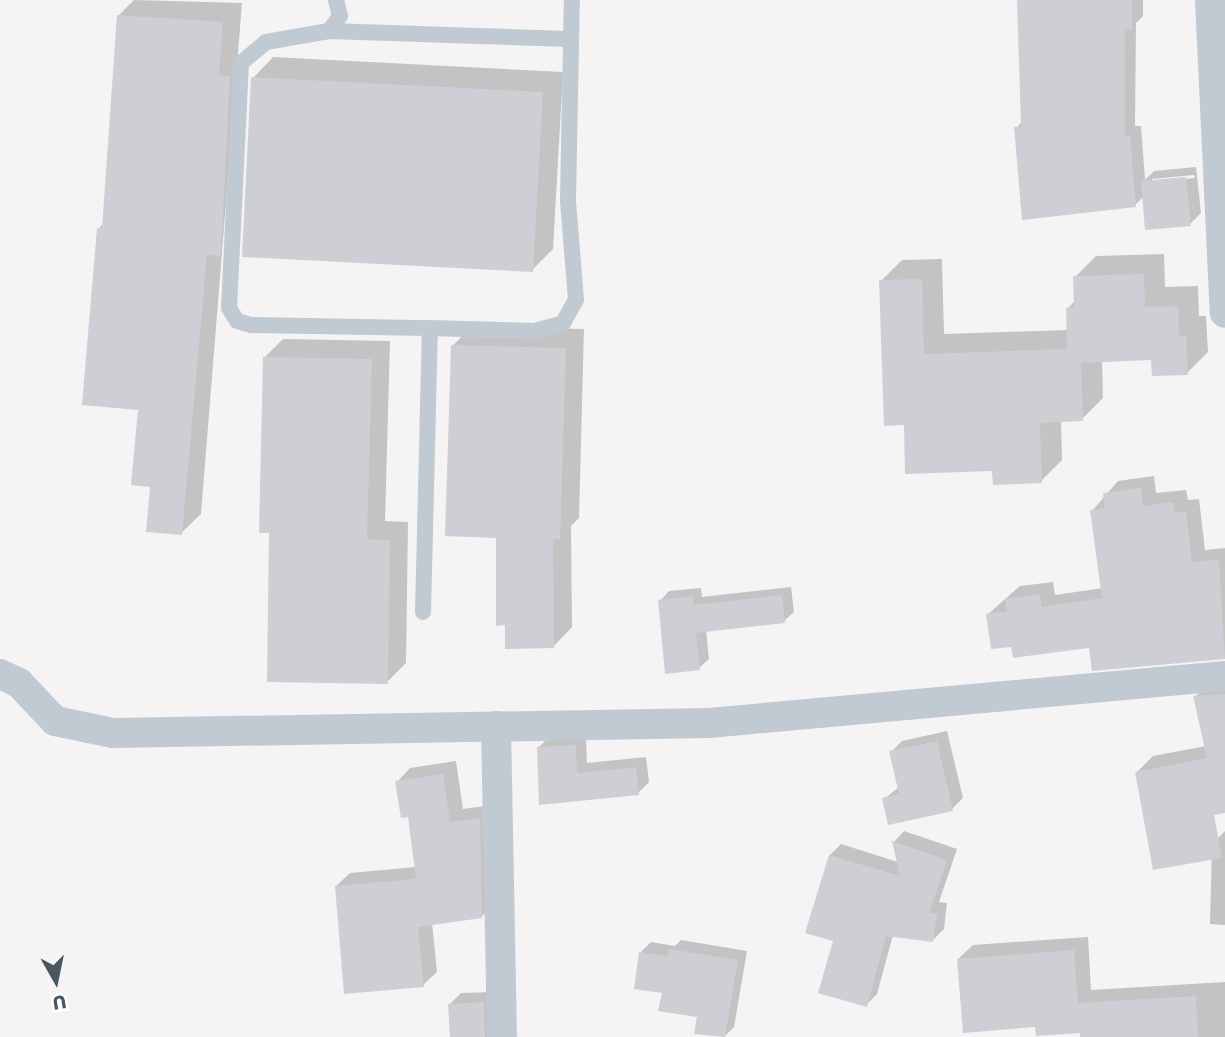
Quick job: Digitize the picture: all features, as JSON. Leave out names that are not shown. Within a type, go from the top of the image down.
[{"type":"street","points":[[1210,0],[1220,141],[1225,313]]},
{"type":"street","points":[[0,674],[19,683],[55,722],[113,733],[735,721],[1225,676]]},
{"type":"street","points":[[496,726],[502,1037]]},
{"type":"lane","points":[[330,31],[340,16],[336,0]]},
{"type":"lane","points":[[570,39],[330,31],[266,42],[241,63],[229,308],[237,321],[251,325],[534,331],[563,323],[576,300],[568,200],[572,0]]},
{"type":"lane","points":[[423,612],[430,328]]},
{"type":"building","points":[[1017,0],[1132,0],[1132,29],[1125,29],[1125,136],[1130,136],[1136,207],[1022,220],[1014,127],[1021,127]]},
{"type":"building","points":[[117,15],[223,22],[219,75],[230,76],[221,256],[207,255],[182,535],[146,532],[150,487],[131,485],[138,410],[82,405],[97,228],[102,228]]},
{"type":"building","points":[[251,77],[543,92],[533,272],[242,257]]},
{"type":"building","points":[[1186,177],[1191,226],[1145,230],[1141,181]]},
{"type":"building","points":[[1144,274],[1145,307],[1178,306],[1179,336],[1186,336],[1188,375],[1152,376],[1151,360],[1081,363],[1083,421],[1040,423],[1042,483],[993,485],[992,471],[905,474],[904,425],[884,426],[879,280],[922,279],[924,354],[1067,349],[1066,308],[1074,307],[1073,276]]},
{"type":"building","points":[[451,345],[566,348],[560,539],[553,539],[554,648],[505,649],[505,625],[496,626],[496,538],[445,536]]},
{"type":"building","points":[[263,357],[372,359],[367,539],[390,540],[388,684],[267,682],[269,533],[259,533]]},
{"type":"building","points":[[1141,488],[1143,506],[1173,502],[1175,513],[1186,511],[1192,562],[1219,559],[1225,659],[1092,671],[1089,648],[1013,658],[1011,647],[991,649],[986,614],[1007,611],[1005,599],[1040,594],[1042,607],[1102,598],[1090,510],[1104,508],[1103,493]]},
{"type":"building","points":[[782,595],[785,623],[696,633],[700,670],[665,674],[658,600],[693,596],[694,605]]},
{"type":"building","points":[[1225,694],[1225,813],[1214,815],[1222,858],[1153,870],[1135,772],[1207,758],[1193,696]]},
{"type":"building","points":[[937,741],[953,811],[888,825],[882,798],[899,794],[889,751]]},
{"type":"building","points":[[576,745],[577,773],[636,767],[639,795],[539,805],[537,747]]},
{"type":"building","points":[[443,774],[450,822],[480,818],[482,918],[418,927],[424,987],[344,994],[335,886],[416,879],[408,817],[401,818],[395,781]]},
{"type":"building","points":[[892,841],[947,860],[929,913],[937,914],[933,942],[886,936],[867,1007],[818,993],[833,941],[805,933],[829,855],[900,876]]},
{"type":"building","points":[[669,949],[738,960],[725,1037],[694,1034],[697,1017],[658,1011],[662,993],[634,989],[639,952],[668,956]]},
{"type":"building","points":[[1074,950],[1078,1003],[1196,996],[1198,1037],[1080,1037],[1080,1033],[1036,1036],[1035,1027],[963,1033],[957,959]]},
{"type":"building","points":[[484,1002],[485,1037],[450,1037],[448,1004]]}]
